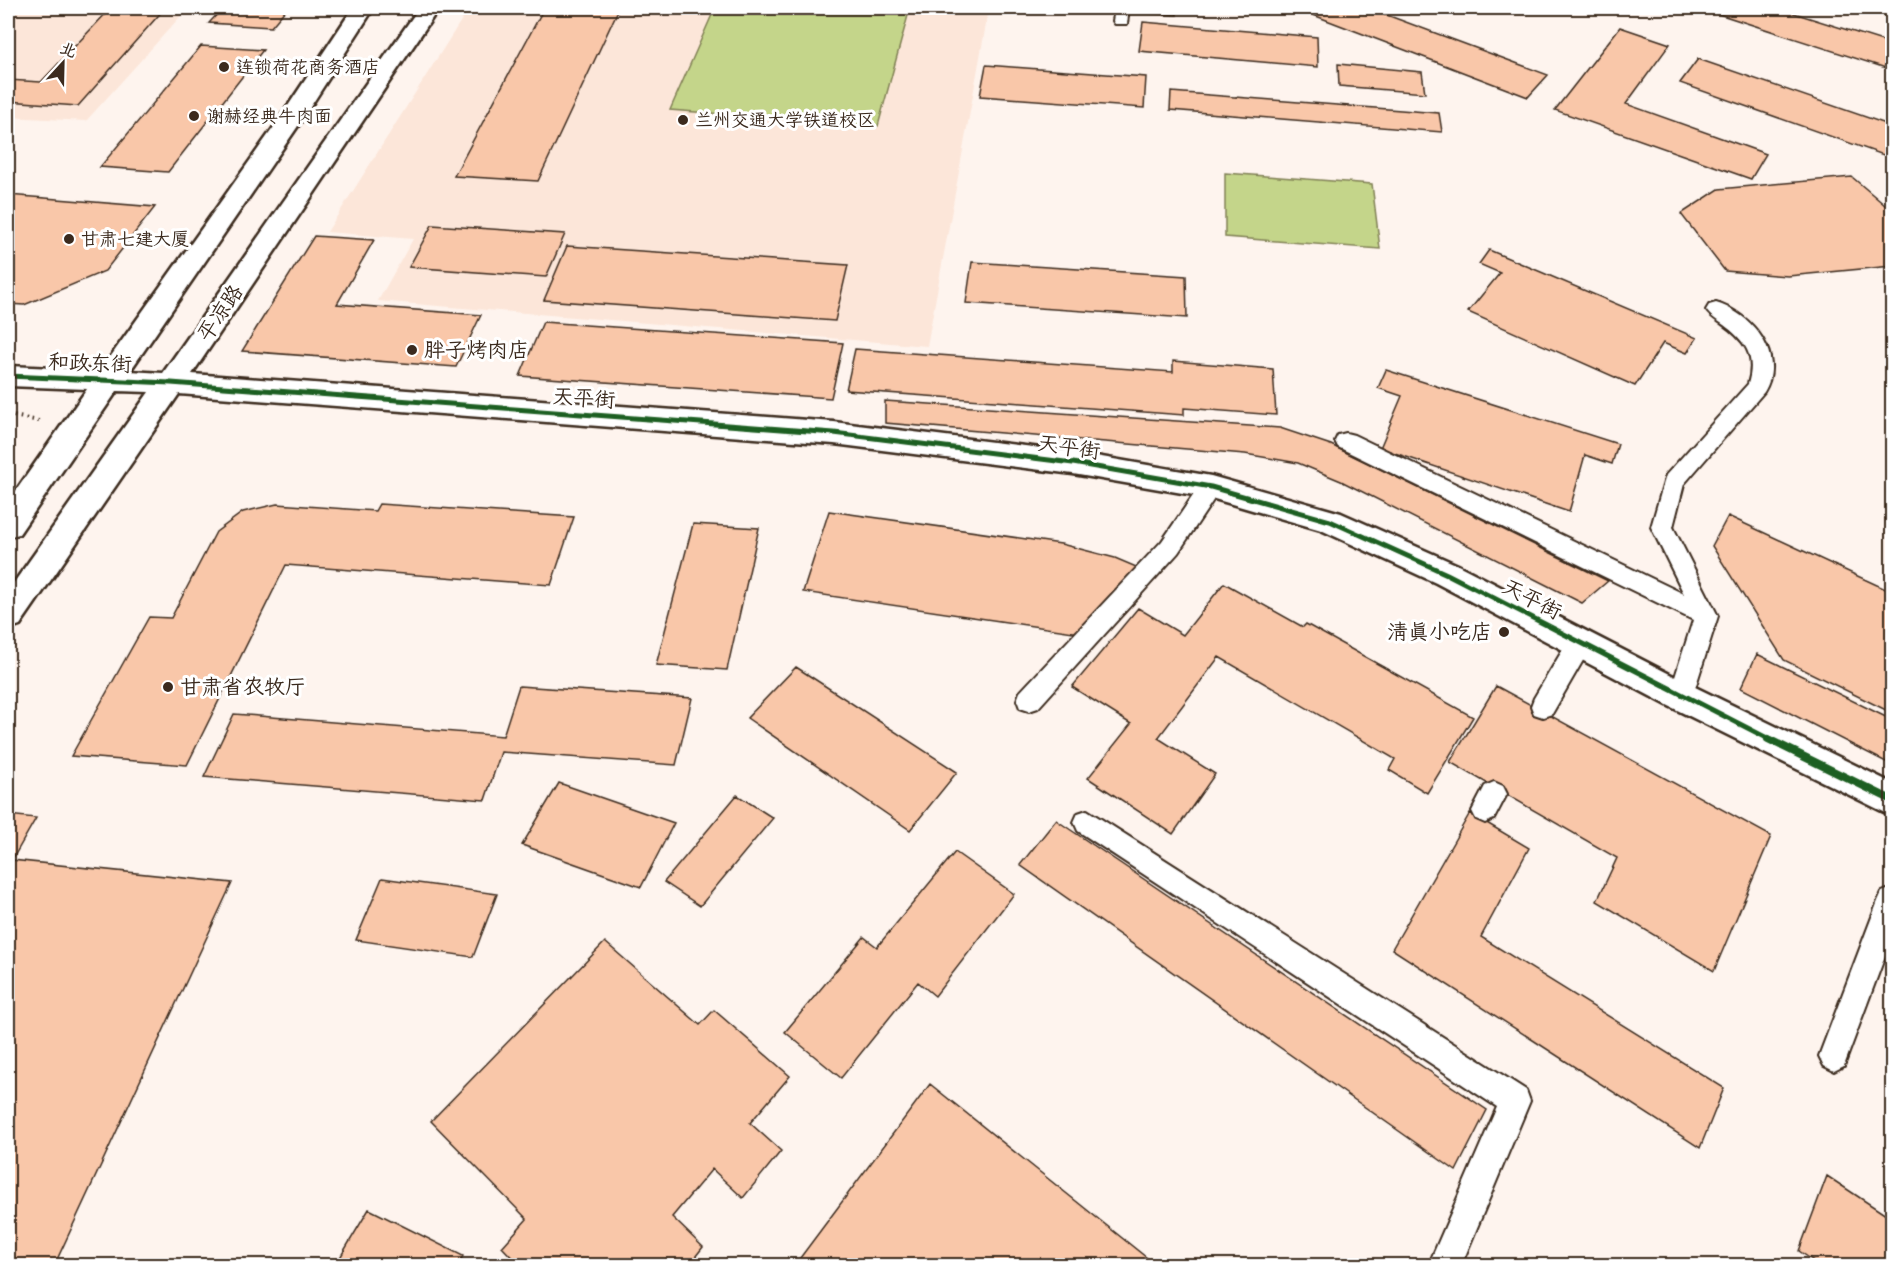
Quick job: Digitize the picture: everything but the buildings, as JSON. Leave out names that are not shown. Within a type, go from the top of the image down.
[{"type":"street","points":[[8,525],[286,126],[363,8]]},
{"type":"street","name":"平凉路","points":[[8,616],[429,8]]},
{"type":"street","name":"和政东街","points":[[8,376],[171,383]]},
{"type":"street","name":"天平街","points":[[171,383],[834,433],[1073,463],[1211,488],[1330,521],[1447,574],[1681,696],[1893,800]]},
{"type":"lane","points":[[1681,696],[1706,616],[1662,527],[1674,481],[1757,387],[1764,372],[1762,356],[1753,339],[1737,323],[1716,310]]},
{"type":"lane","points":[[1346,441],[1706,616]]},
{"type":"lane","points":[[1029,700],[1170,547],[1211,488]]},
{"type":"lane","points":[[1543,706],[1580,643]]},
{"type":"lane","points":[[1087,822],[1515,1101],[1444,1266]]},
{"type":"lane","points":[[1833,1056],[1893,901]]},
{"type":"shaded area","points":[[8,8],[188,8],[86,121],[8,117]]},
{"type":"shaded area","name":"兰州交通大学铁道校区","points":[[469,8],[989,8],[927,346],[378,301],[413,239],[327,232]]},
{"type":"green space","points":[[715,8],[910,8],[878,126],[670,110]]},
{"type":"green space","points":[[1225,173],[1372,184],[1380,249],[1225,237]]},
{"type":"cycle path","points":[[8,376],[171,383],[834,433],[1073,463],[1211,487],[1330,521],[1447,574],[1681,696],[1892,800]]},
{"type":"place","name":"连锁荷花商务酒店","points":[[224,67]]},
{"type":"place","name":"谢赫经典牛肉面","points":[[194,116]]},
{"type":"place","name":"兰州交通大学铁道校区","points":[[683,120]]},
{"type":"place","name":"甘肃七建大厦","points":[[69,239]]},
{"type":"place","name":"胖子烤肉店","points":[[412,350]]},
{"type":"place","name":"清真小吃店","points":[[1504,632]]},
{"type":"place","name":"甘肃省农牧厅","points":[[168,687]]}]
